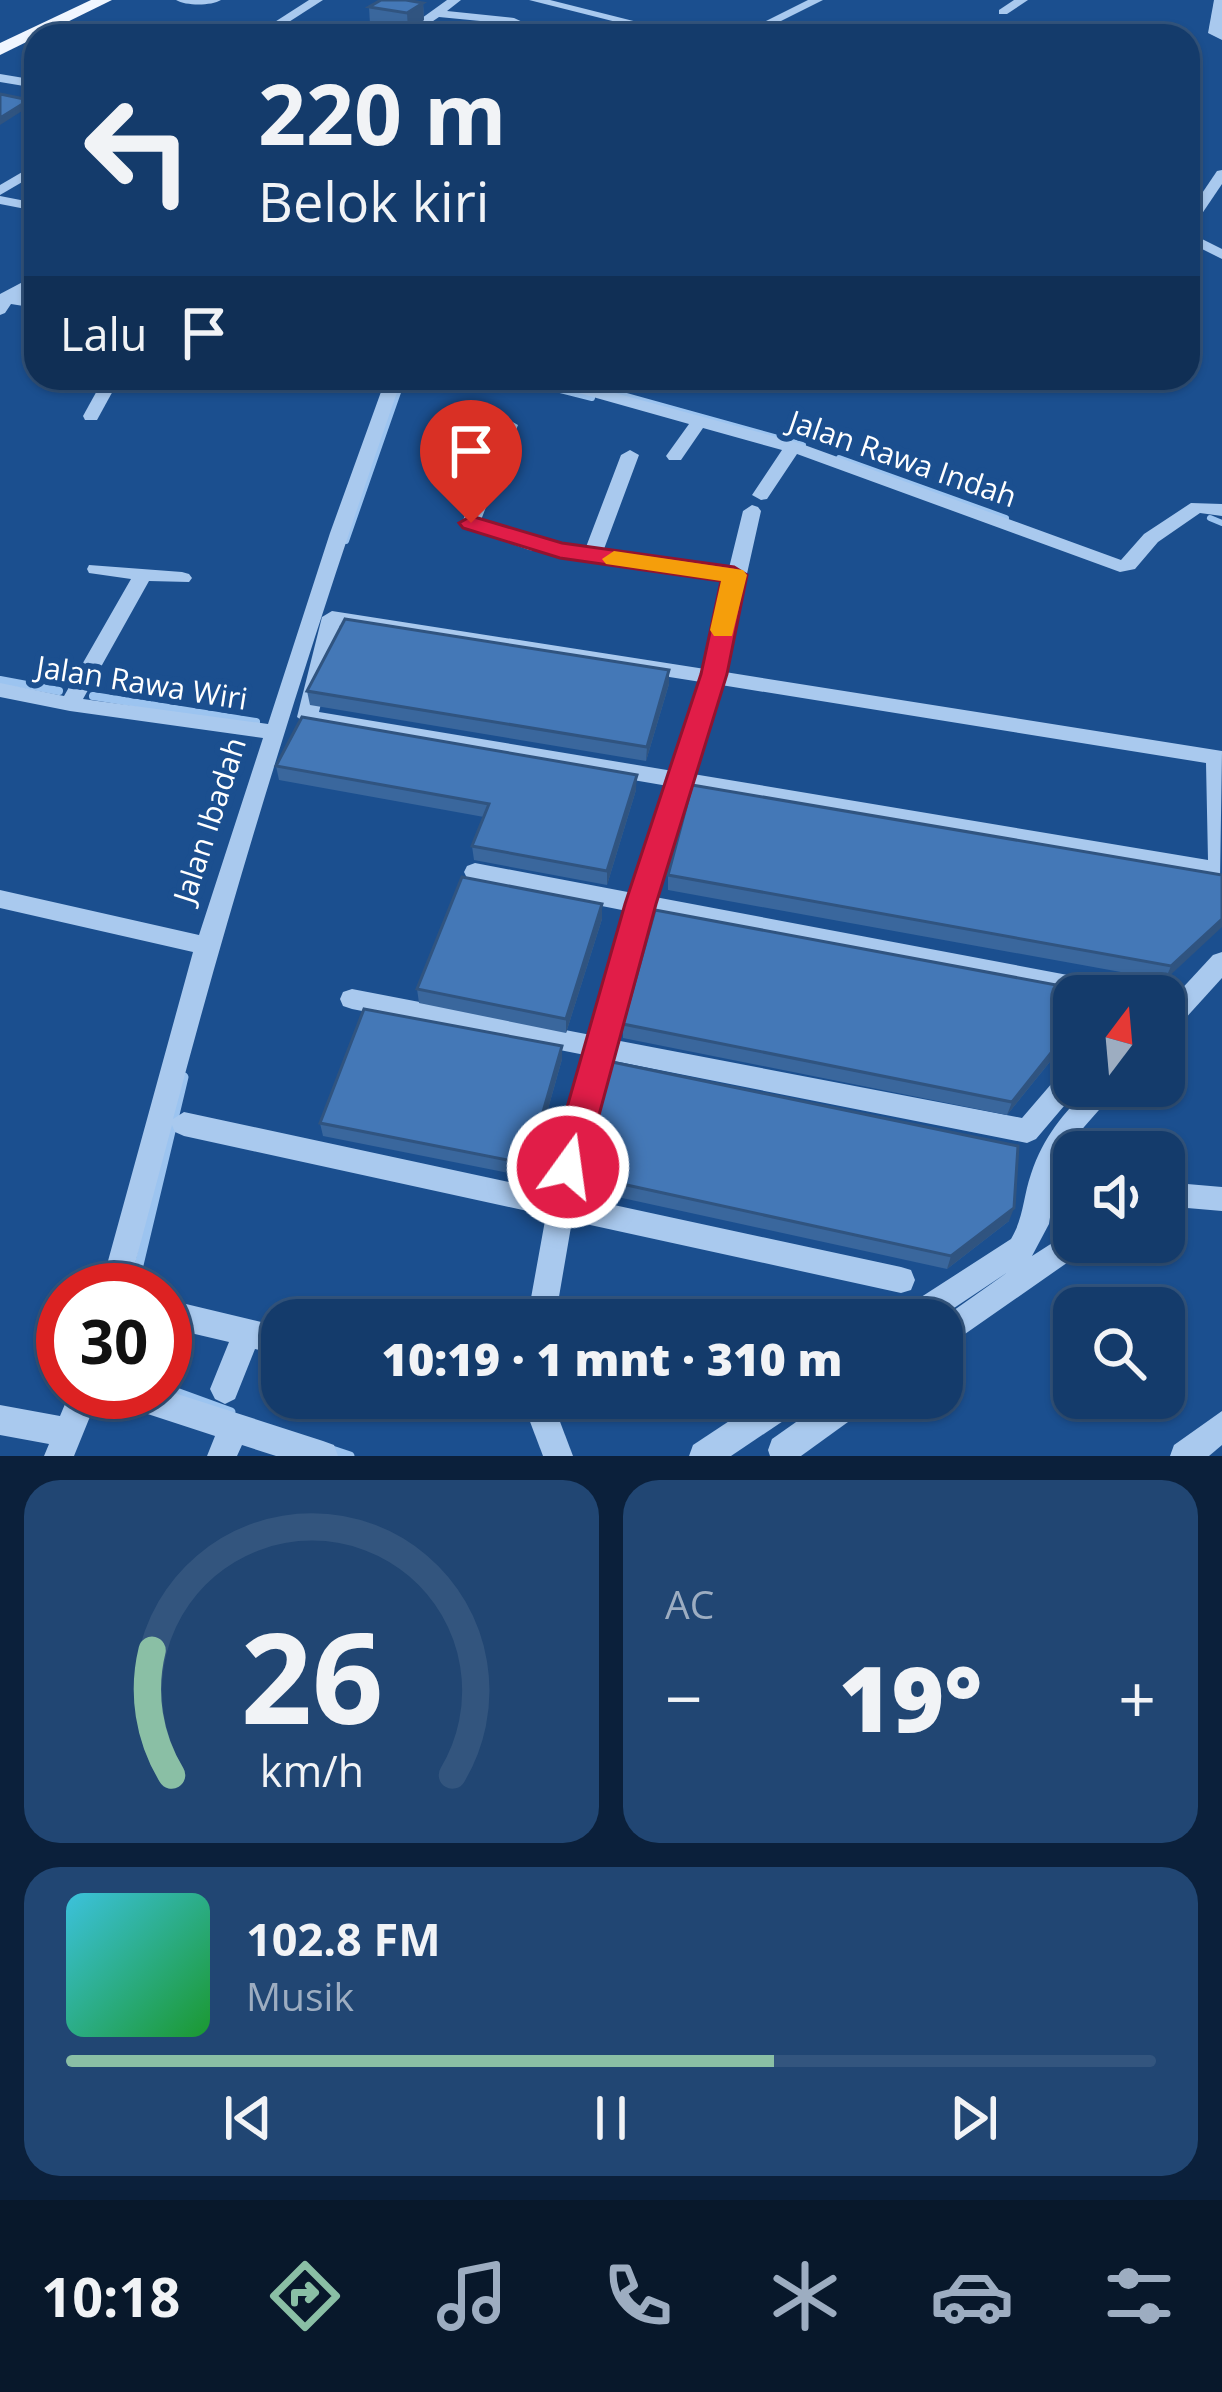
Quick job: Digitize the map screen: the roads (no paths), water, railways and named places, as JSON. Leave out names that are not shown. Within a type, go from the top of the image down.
[{"type":"main road","points":[[55,24],[104,0]]},
{"type":"street","points":[[182,0],[215,0]]},
{"type":"street","points":[[278,24],[317,0]]},
{"type":"street","points":[[421,24],[454,0]]},
{"type":"street","points":[[535,0],[636,24]]},
{"type":"street","points":[[766,24],[817,0]]},
{"type":"street","points":[[1003,12],[1022,0]]},
{"type":"street","points":[[1220,0],[1214,33],[1222,36]]},
{"type":"street","points":[[542,24],[560,11]]},
{"type":"street","points":[[437,13],[495,24]]},
{"type":"street","points":[[1200,207],[1222,175]]},
{"type":"street","points":[[0,196],[24,177]]},
{"type":"street","points":[[91,416],[105,390]]},
{"type":"street","name":"Jalan Ibadah","points":[[122,1263],[207,946],[390,390]]},
{"type":"street","name":"Jalan Rawa Indah","points":[[615,390],[793,447],[1120,566],[1128,565],[1151,538],[1197,506],[1222,510]]},
{"type":"street","points":[[674,456],[700,420]]},
{"type":"street","points":[[509,425],[471,523],[529,544],[734,575]]},
{"type":"street","points":[[544,1299],[559,1205],[599,1050],[714,674],[734,575],[756,503],[793,447]]},
{"type":"street","points":[[592,556],[630,455]]},
{"type":"street","points":[[96,569],[182,578]]},
{"type":"street","points":[[70,704],[143,574]]},
{"type":"street","points":[[332,617],[1216,757],[1220,871],[680,781],[307,717],[332,617]]},
{"type":"street","name":"Jalan Rawa Wiri","points":[[0,689],[70,704],[274,732]]},
{"type":"street","points":[[475,872],[1053,982]]},
{"type":"street","points":[[0,899],[207,946]]},
{"type":"street","points":[[1185,1002],[1220,966]]},
{"type":"street","points":[[352,999],[1027,1131],[1053,1101]]},
{"type":"street","points":[[943,1299],[1021,1248],[1035,1224],[1043,1178],[1060,1136],[1087,1107]]},
{"type":"street","points":[[184,1124],[901,1280]]},
{"type":"street","points":[[1185,1196],[1222,1199]]},
{"type":"street","points":[[963,1321],[1053,1257]]},
{"type":"street","points":[[192,1320],[261,1337]]},
{"type":"street","points":[[225,1389],[246,1334]]},
{"type":"street","points":[[180,1419],[228,1442],[322,1456]]},
{"type":"street","points":[[544,1419],[558,1456]]},
{"type":"street","points":[[704,1456],[759,1419]]},
{"type":"street","points":[[786,1456],[783,1450],[826,1419]]},
{"type":"street","points":[[0,1420],[64,1444]]},
{"type":"street","points":[[1185,1456],[1222,1426]]},
{"type":"waterway","points":[[346,541],[399,390]]},
{"type":"waterway","points":[[560,390],[592,398]]},
{"type":"waterway","points":[[608,391],[803,445]]},
{"type":"waterway","points":[[839,458],[1006,518]]},
{"type":"waterway","points":[[1210,518],[1222,523]]},
{"type":"waterway","points":[[0,680],[59,691]]},
{"type":"waterway","points":[[93,696],[256,722]]},
{"type":"waterway","points":[[139,1263],[184,1077]]},
{"type":"waterway","points":[[192,1398],[231,1412]]},
{"type":"waterway","points":[[329,1449],[350,1456]]}]
